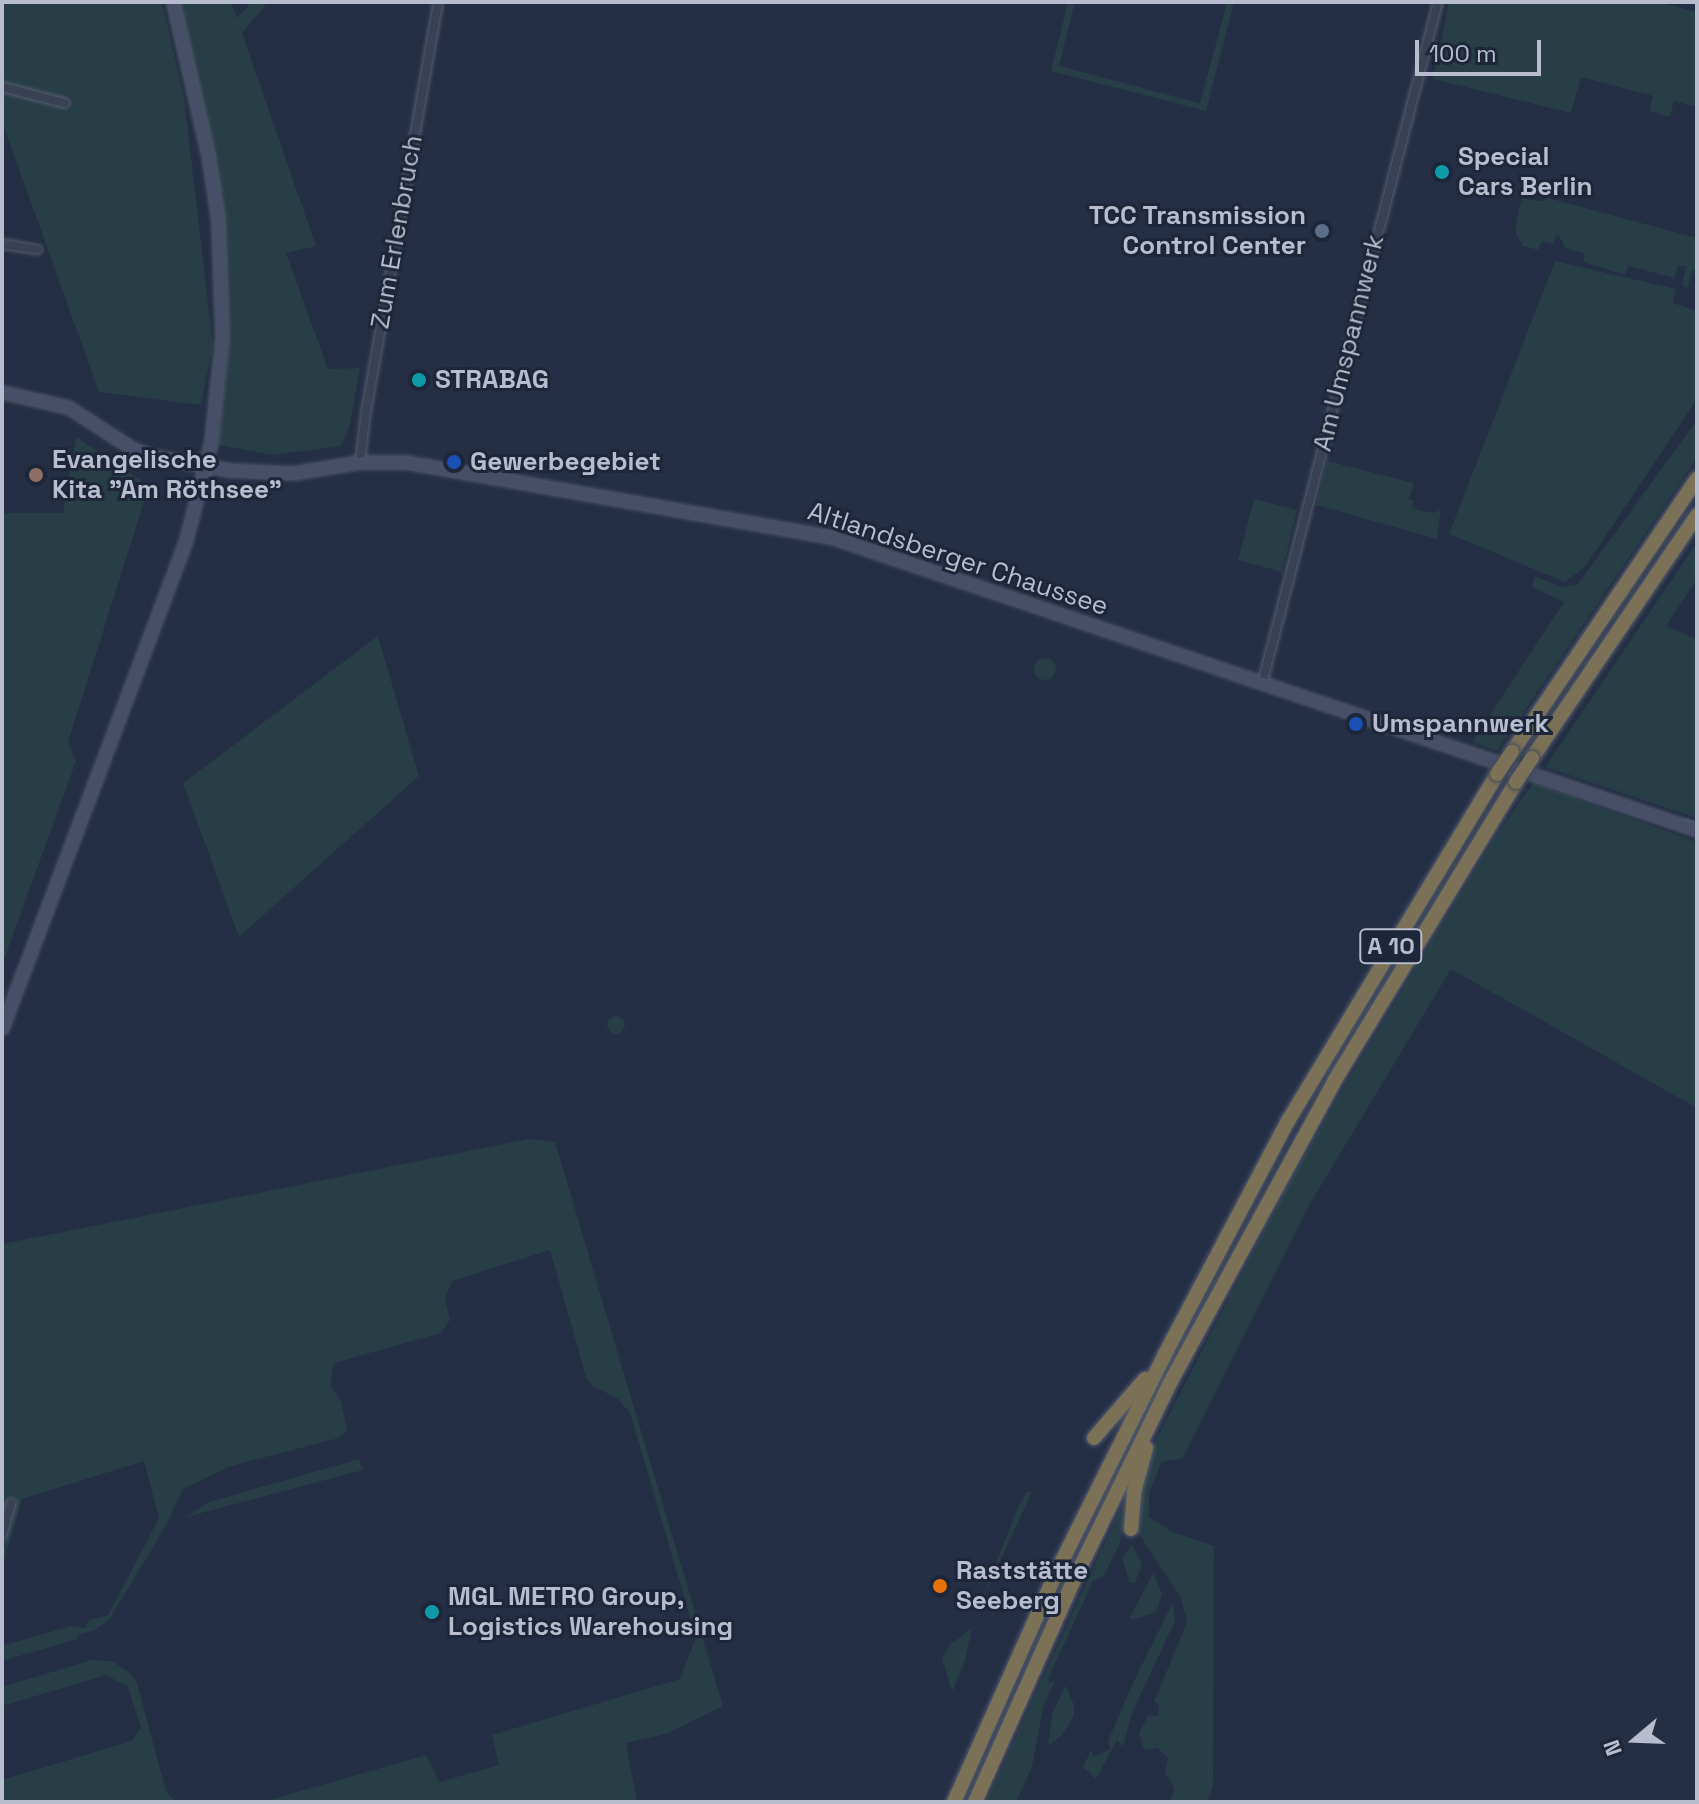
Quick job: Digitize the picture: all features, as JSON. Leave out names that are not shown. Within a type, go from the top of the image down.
[{"type":"highway","name":"A 10","points":[[954,1802],[1055,1575],[1165,1354],[1288,1121],[1497,774],[1697,479]]},
{"type":"highway","name":"A 10","points":[[975,1802],[1068,1594],[1157,1409],[1335,1080],[1516,782],[1697,515]]},
{"type":"highway","points":[[1094,1438],[1165,1354]]},
{"type":"highway","points":[[1131,1529],[1136,1481],[1157,1409]]},
{"type":"street","points":[[2,1028],[180,557],[211,442],[222,337],[218,220],[208,155],[173,2]]},
{"type":"street","name":"Zum Erlenbruch","points":[[360,462],[368,398],[438,2]]},
{"type":"street","name":"Am Umspannwerk","points":[[1262,684],[1438,2]]},
{"type":"street","points":[[2,87],[65,103]]},
{"type":"street","points":[[2,244],[38,250]]},
{"type":"street","name":"Altlandsberger Chaussee","points":[[2,392],[68,407],[133,449],[152,456],[205,466],[293,473],[360,462],[428,465],[808,531],[852,543],[1697,830]]},
{"type":"street","points":[[2,1535],[11,1503]]},
{"type":"shaded area","points":[[2,2],[162,2],[184,97],[213,346],[201,405],[99,392],[2,122]]},
{"type":"shaded area","points":[[178,2],[231,2],[237,18],[252,2],[268,2],[242,33],[316,246],[286,253],[328,369],[360,368],[350,425],[341,446],[272,455],[219,445],[229,340],[224,229],[210,139]]},
{"type":"shaded area","points":[[1068,2],[1075,2],[1059,66],[1200,103],[1227,2],[1234,2],[1206,111],[1051,71]]},
{"type":"shaded area","points":[[1449,2],[1659,2],[1697,12],[1697,107],[1674,101],[1670,117],[1649,111],[1653,96],[1581,77],[1571,113],[1433,79]]},
{"type":"shaded area","points":[[1548,198],[1697,238],[1697,271],[1692,270],[1687,289],[1682,285],[1686,266],[1678,266],[1674,278],[1629,266],[1625,275],[1583,262],[1585,254],[1565,248],[1559,235],[1556,235],[1554,244],[1542,241],[1538,250],[1523,246],[1515,232],[1520,203],[1523,199],[1543,201]]},
{"type":"shaded area","points":[[1555,261],[1676,289],[1673,303],[1697,311],[1697,399],[1585,567],[1565,582],[1449,534]]},
{"type":"shaded area","points":[[1697,420],[1697,458],[1497,751],[1472,742],[1564,602],[1532,587],[1535,576],[1561,587],[1578,584]]},
{"type":"shaded area","points":[[76,437],[149,486],[68,742],[76,761],[2,965],[2,513],[63,513]]},
{"type":"shaded area","points":[[1327,461],[1414,483],[1409,499],[1414,501],[1412,508],[1433,513],[1441,510],[1437,539],[1316,505]]},
{"type":"shaded area","points":[[1254,499],[1297,510],[1282,572],[1238,560]]},
{"type":"shaded area","points":[[1697,542],[1697,579],[1666,626],[1697,639],[1697,818],[1545,767]]},
{"type":"shaded area","points":[[378,636],[419,776],[239,937],[183,783]]},
{"type":"shaded area","points":[[1045,658],[1053,661],[1056,669],[1053,677],[1045,680],[1037,677],[1034,669],[1037,661]]},
{"type":"shaded area","points":[[1533,783],[1697,842],[1697,1108],[1451,969],[1311,1202],[1183,1458],[1161,1462],[1149,1494],[1149,1517],[1173,1532],[1214,1546],[1213,1787],[1207,1802],[1169,1802],[1175,1789],[1165,1772],[1168,1758],[1157,1748],[1144,1750],[1139,1733],[1148,1716],[1156,1716],[1159,1712],[1159,1705],[1154,1702],[1187,1622],[1181,1598],[1136,1530],[1134,1515],[1150,1451],[1286,1189],[1345,1085],[1490,845]]},
{"type":"shaded area","points":[[612,1016],[620,1016],[625,1025],[623,1032],[612,1034],[607,1029],[607,1021]]},
{"type":"shaded area","points":[[528,1139],[555,1142],[723,1706],[666,1734],[626,1743],[637,1802],[262,1802],[426,1755],[439,1782],[499,1765],[492,1735],[680,1679],[696,1637],[630,1413],[618,1399],[593,1386],[586,1377],[550,1250],[452,1281],[445,1299],[450,1320],[441,1333],[334,1363],[330,1385],[341,1401],[347,1430],[339,1438],[231,1466],[183,1489],[165,1527],[109,1620],[93,1631],[78,1634],[78,1639],[2,1661],[2,1646],[71,1626],[85,1628],[89,1620],[108,1615],[159,1518],[144,1461],[22,1499],[2,1567],[2,1550],[16,1500],[6,1503],[2,1515],[2,1244]]},
{"type":"shaded area","points":[[359,1459],[363,1470],[186,1517],[209,1502]]},
{"type":"shaded area","points":[[1130,1488],[1120,1543],[1104,1576],[1093,1581],[1048,1679],[1049,1683],[1055,1681],[1043,1707],[1032,1767],[1016,1802],[986,1802]]},
{"type":"shaded area","points":[[1027,1491],[1032,1492],[980,1604],[1018,1507]]},
{"type":"shaded area","points":[[1132,1544],[1142,1564],[1135,1583],[1130,1583],[1122,1559]]},
{"type":"shaded area","points":[[1153,1573],[1162,1594],[1156,1612],[1132,1620],[1130,1617]]},
{"type":"shaded area","points":[[1173,1602],[1175,1621],[1132,1713],[1123,1747],[1117,1740],[1096,1779],[1083,1767],[1091,1750],[1094,1757],[1110,1749],[1108,1741],[1132,1685]]},
{"type":"shaded area","points":[[972,1628],[965,1661],[952,1692],[942,1658],[950,1645]]},
{"type":"shaded area","points":[[92,1660],[112,1661],[130,1673],[137,1683],[166,1791],[176,1802],[2,1802],[2,1780],[122,1744],[132,1740],[141,1728],[128,1687],[106,1675],[2,1706],[2,1687]]},
{"type":"shaded area","points":[[1066,1685],[1074,1705],[1074,1716],[1062,1735],[1048,1746],[1052,1714]]},
{"type":"waterway","points":[[1685,819],[1697,823]]},
{"type":"place","name":"Special Cars Berlin","points":[[1442,172]]},
{"type":"place","name":"TCC Transmission Control Center","points":[[1322,231]]},
{"type":"place","name":"STRABAG","points":[[419,380]]},
{"type":"place","name":"Gewerbegebiet","points":[[454,462]]},
{"type":"place","name":"Evangelische Kita \"Am Röthsee\"","points":[[36,475]]},
{"type":"place","name":"Umspannwerk","points":[[1356,724]]},
{"type":"place","name":"Raststätte Seeberg","points":[[940,1586]]},
{"type":"place","name":"MGL METRO Group, Logistics Warehousing","points":[[432,1612]]}]
